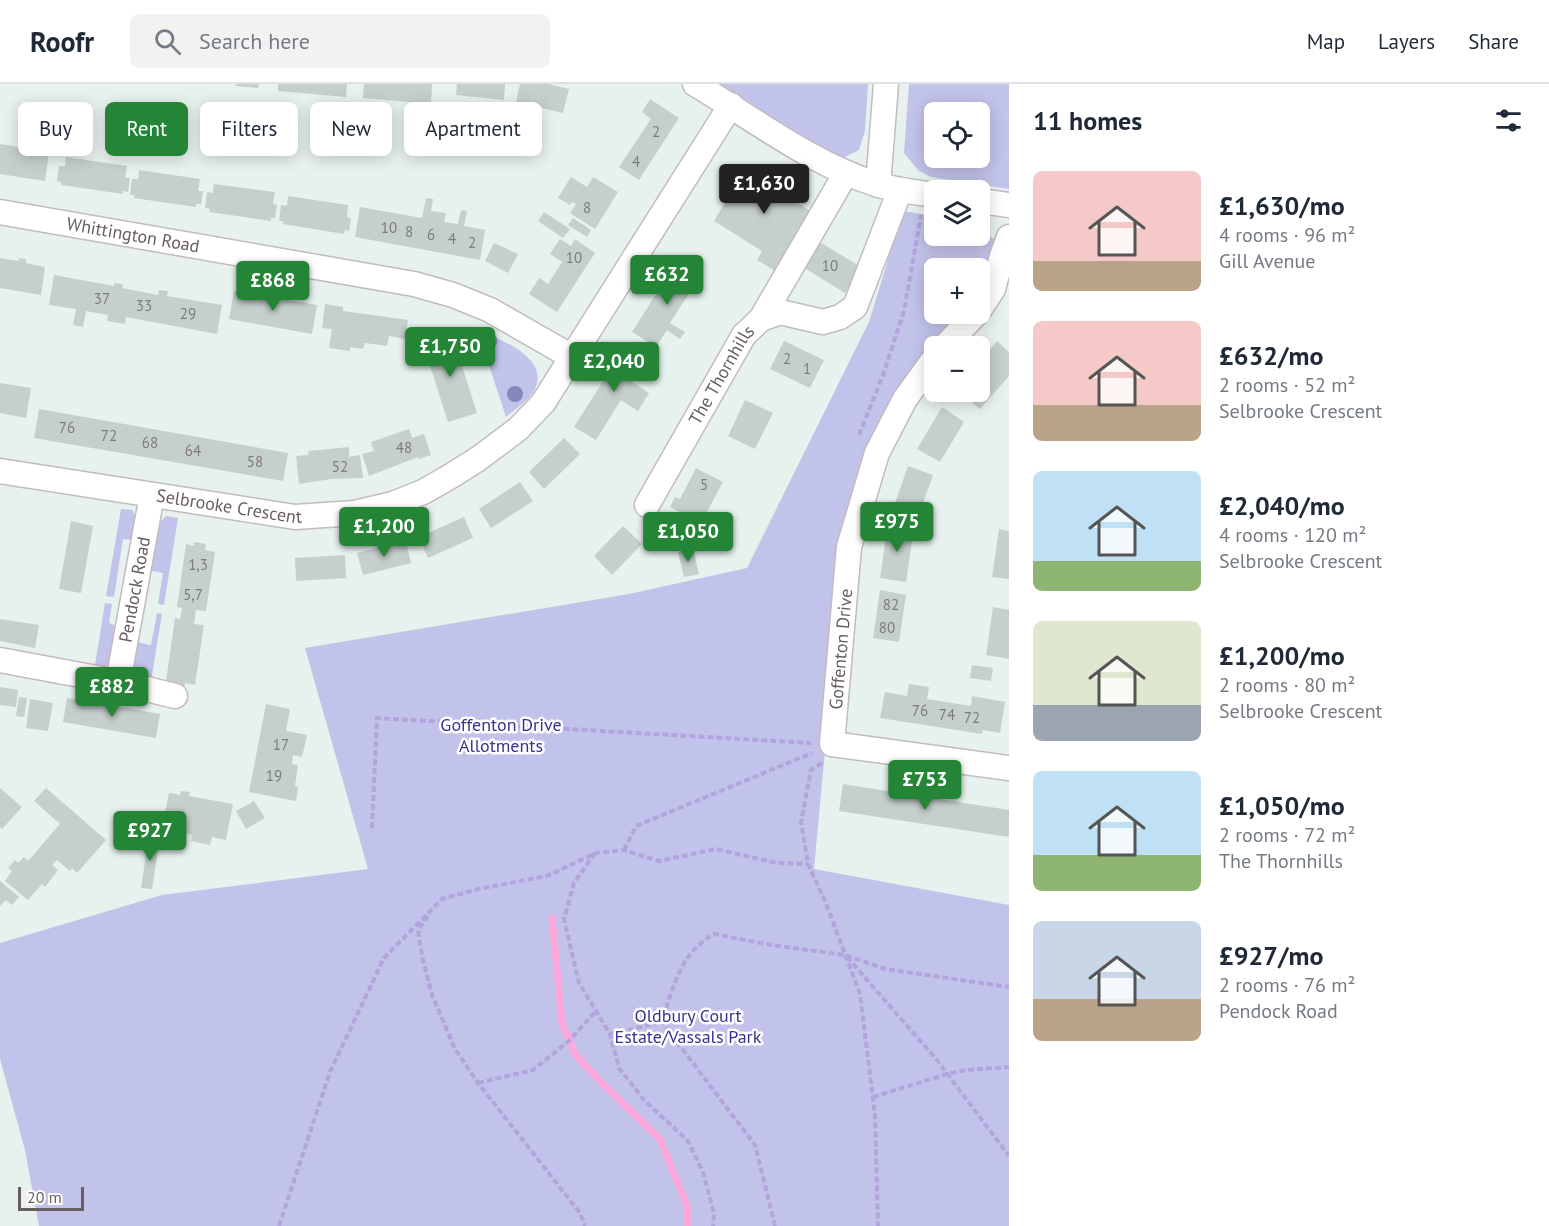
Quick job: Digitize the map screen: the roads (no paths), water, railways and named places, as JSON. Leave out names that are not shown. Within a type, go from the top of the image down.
[{"type":"street","points":[[695,84],[802,151],[846,173],[889,187],[924,193]]},
{"type":"street","name":"The Thornhills","points":[[647,505],[744,335],[761,319],[780,312],[823,322],[840,317],[855,307],[889,187],[886,84]]},
{"type":"street","name":"Selbrooke Crescent","points":[[0,471],[295,517],[355,513],[393,504],[423,492],[478,459],[518,429],[543,402],[731,105]]},
{"type":"street","points":[[761,319],[846,173]]},
{"type":"street","points":[[990,202],[1009,205]]},
{"type":"street","name":"Whittington Road","points":[[0,212],[414,284],[453,295],[490,310],[572,357]]},
{"type":"street","points":[[990,294],[1009,237]]},
{"type":"street","points":[[955,336],[966,324]]},
{"type":"street","name":"Goffenton Drive","points":[[924,373],[905,399],[877,453],[849,547],[831,752],[1009,768]]},
{"type":"street","name":"Pendock Road","points":[[118,682],[152,495]]},
{"type":"street","points":[[0,660],[118,682],[175,696]]},
{"type":"waterway","points":[[552,918],[562,1024],[575,1054],[660,1139],[687,1206],[688,1226]]},
{"type":"park label","name":"Goffenton Drive Allotments","points":[[501,735]]},
{"type":"park label","name":"Oldbury Court Estate/Vassals Park","points":[[688,1026]]}]
